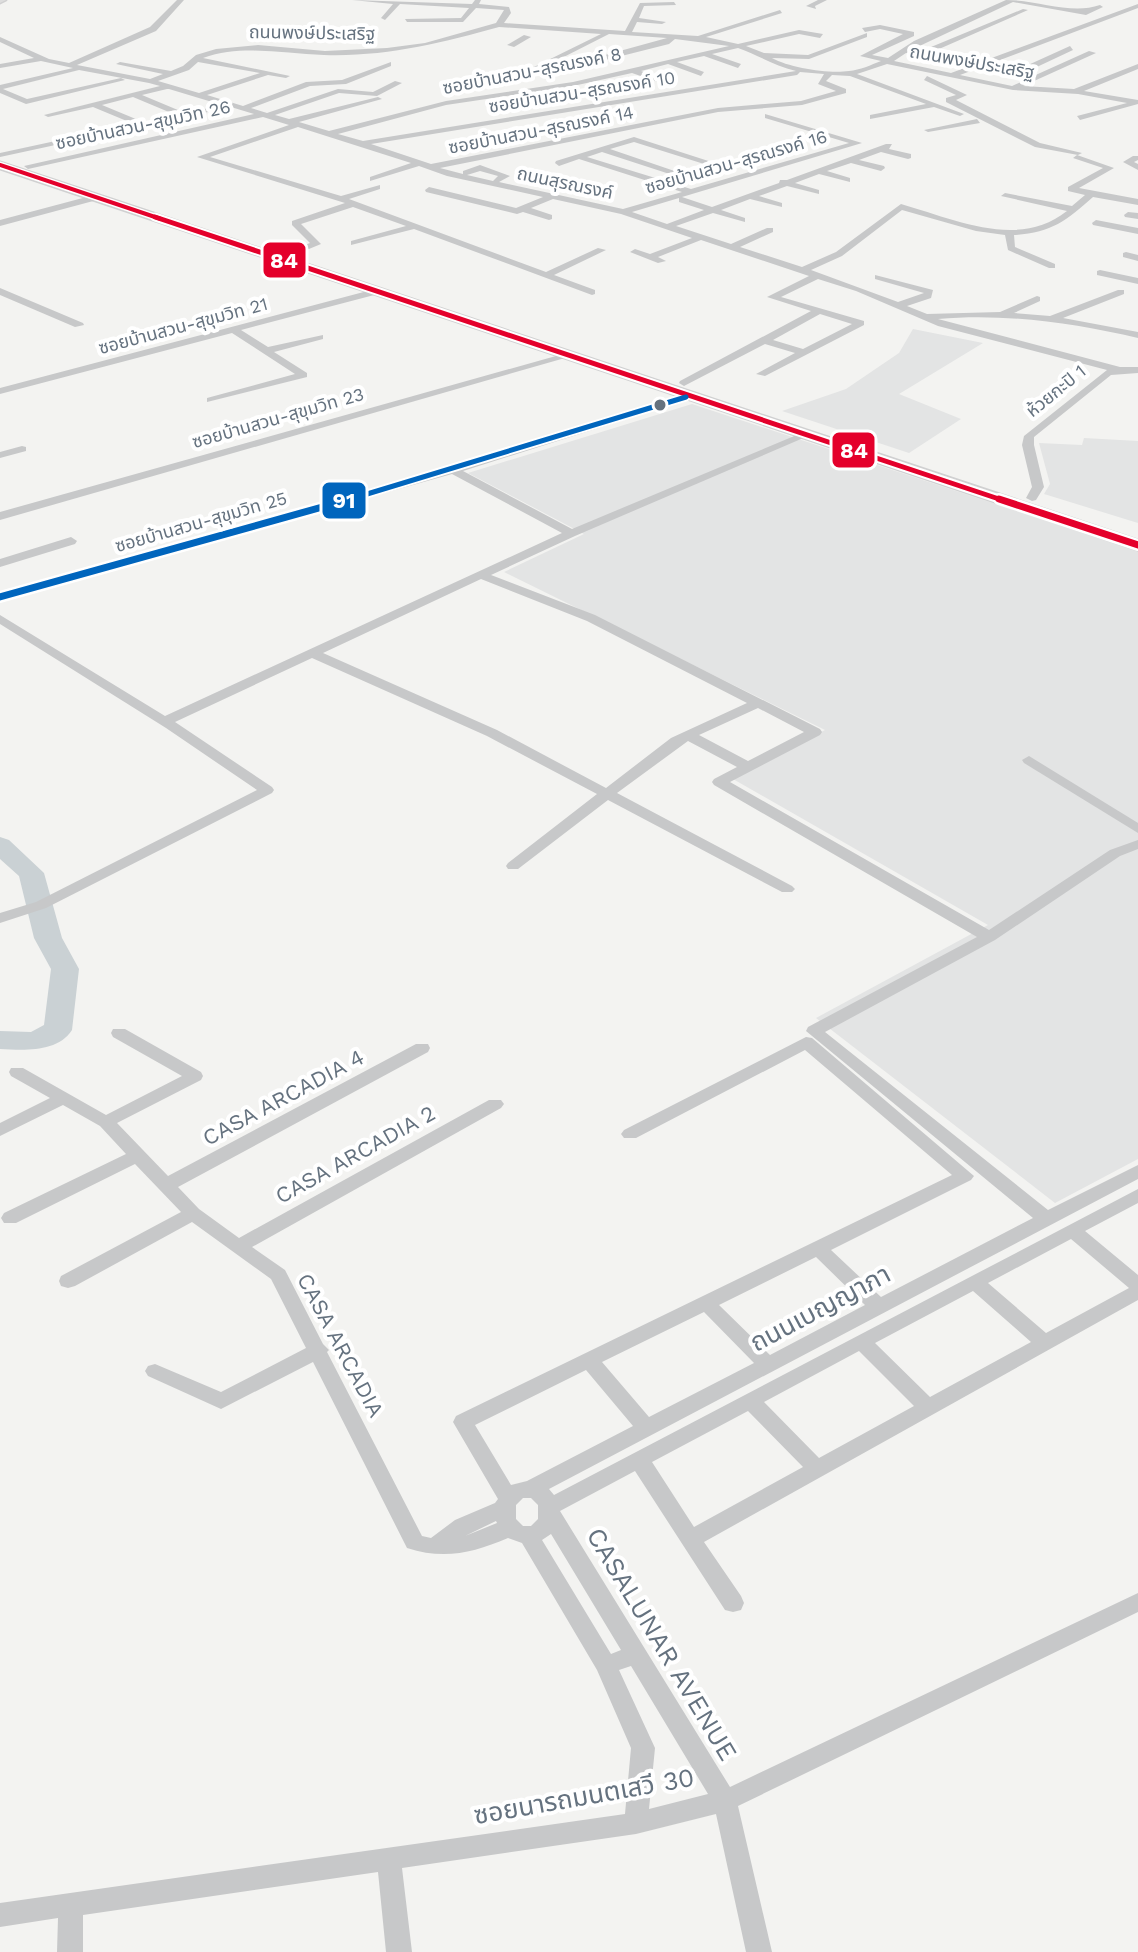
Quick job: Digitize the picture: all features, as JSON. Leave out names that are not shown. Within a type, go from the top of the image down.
[{"type":"main road","points":[[0,156],[567,353]]},
{"type":"main road","points":[[0,165],[375,292],[567,353],[687,382],[1032,498],[1138,530]]},
{"type":"main road","points":[[687,382],[803,436],[1138,545]]},
{"type":"street","points":[[68,66],[153,29],[181,0]]},
{"type":"street","points":[[355,0],[477,3],[507,8],[508,13],[499,25]]},
{"type":"street","points":[[814,8],[810,5],[824,0]]},
{"type":"street","points":[[910,34],[864,56],[888,62],[928,37],[1012,0],[1086,13]]},
{"type":"street","points":[[1050,0],[1100,7],[1134,7]]},
{"type":"street","points":[[385,18],[398,1]]},
{"type":"street","points":[[407,20],[463,20],[477,3]]},
{"type":"street","points":[[420,20],[434,4]]},
{"type":"street","points":[[628,33],[642,4],[674,4]]},
{"type":"street","points":[[659,13],[660,4]]},
{"type":"street","points":[[1072,19],[1100,7]]},
{"type":"street","points":[[953,76],[1061,34],[1117,8]]},
{"type":"street","points":[[904,51],[920,54],[1025,10]]},
{"type":"street","points":[[697,38],[780,12]]},
{"type":"street","points":[[634,20],[662,22]]},
{"type":"street","name":"ถนนพงษ์ประเสริฐ","points":[[150,81],[174,74],[195,59],[216,51],[243,48],[325,53],[387,50],[425,45],[499,25],[697,38],[741,47],[779,65],[807,71],[849,74],[888,62],[936,78],[953,76],[1013,88],[1075,92],[1138,102]]},
{"type":"street","points":[[763,55],[809,57],[880,27],[928,37]]},
{"type":"street","points":[[483,29],[531,38],[511,45]]},
{"type":"street","points":[[1043,30],[1061,34]]},
{"type":"street","name":"ซอยบ้านสวน-สุรณรงค์ 8","points":[[330,133],[446,103],[573,84],[799,32],[820,36]]},
{"type":"street","points":[[608,33],[538,67],[558,70],[666,42],[675,36]]},
{"type":"street","points":[[979,66],[961,62],[1030,35]]},
{"type":"street","name":"ถนนสุรณรงค์","points":[[0,39],[41,59],[150,81],[363,143],[429,167],[623,212],[816,276],[976,334],[1131,371]]},
{"type":"street","points":[[1026,80],[1020,72],[1070,48]]},
{"type":"street","points":[[245,108],[310,84],[341,82],[388,64],[286,57],[294,50]]},
{"type":"street","points":[[990,50],[1009,55]]},
{"type":"street","points":[[1013,88],[1092,53]]},
{"type":"street","points":[[704,54],[738,66]]},
{"type":"street","points":[[655,57],[701,74]]},
{"type":"street","points":[[0,66],[41,59]]},
{"type":"street","points":[[195,59],[286,76]]},
{"type":"street","points":[[615,63],[658,80]]},
{"type":"street","points":[[120,64],[174,74]]},
{"type":"street","points":[[1075,92],[1138,66]]},
{"type":"street","points":[[0,88],[80,69]]},
{"type":"street","name":"ซอยบ้านสวน-สุรณรงค์ 10","points":[[363,143],[807,71]]},
{"type":"street","points":[[809,82],[821,80],[831,73]]},
{"type":"street","points":[[200,95],[265,74]]},
{"type":"street","points":[[849,74],[977,121],[928,130]]},
{"type":"street","points":[[0,88],[26,102],[128,78]]},
{"type":"street","points":[[936,78],[963,95],[949,100],[1038,145],[1051,146],[1110,168],[1071,189],[1138,202]]},
{"type":"street","name":"ซอยบ้านสวน-สุรณรงค์ 14","points":[[429,167],[747,106],[802,103],[844,90],[821,80]]},
{"type":"street","name":"ซอยบ้านสวน-สุขุมวิท 26","points":[[28,166],[267,114],[338,91],[374,94],[398,83]]},
{"type":"street","points":[[101,84],[184,115]]},
{"type":"street","points":[[71,124],[48,115],[168,87]]},
{"type":"street","points":[[381,98],[237,142],[201,157],[341,199],[592,292]]},
{"type":"street","points":[[1080,118],[1138,102]]},
{"type":"street","points":[[93,104],[142,124]]},
{"type":"street","points":[[873,117],[935,104]]},
{"type":"street","points":[[0,156],[94,133],[234,105]]},
{"type":"street","name":"ซอยบ้านสวน-สุรณรงค์ 16","points":[[623,212],[858,143],[768,116]]},
{"type":"street","points":[[83,129],[94,133]]},
{"type":"street","points":[[200,129],[237,142]]},
{"type":"street","points":[[381,149],[515,129]]},
{"type":"street","points":[[559,163],[634,139],[723,167],[670,185]]},
{"type":"street","points":[[1051,146],[1064,141]]},
{"type":"street","points":[[548,145],[691,192]]},
{"type":"street","points":[[669,226],[885,147],[908,156]]},
{"type":"street","points":[[601,149],[691,178]]},
{"type":"street","points":[[850,160],[881,168]]},
{"type":"street","points":[[341,199],[418,163]]},
{"type":"street","points":[[793,165],[847,180]]},
{"type":"street","points":[[462,193],[506,176],[480,168],[466,173]]},
{"type":"street","points":[[762,176],[816,192]]},
{"type":"street","points":[[720,187],[779,205]]},
{"type":"street","points":[[1118,198],[1138,188]]},
{"type":"street","points":[[429,190],[509,210],[525,208],[553,196]]},
{"type":"street","points":[[801,271],[839,254],[901,207],[993,231],[1009,232],[1054,224],[1091,194]]},
{"type":"street","points":[[1005,196],[1072,209]]},
{"type":"street","points":[[0,223],[94,198]]},
{"type":"street","points":[[490,198],[549,217]]},
{"type":"street","points":[[682,200],[770,230],[732,247]]},
{"type":"street","points":[[289,254],[316,244],[295,223],[352,204]]},
{"type":"street","points":[[1096,223],[1138,231]]},
{"type":"street","points":[[354,243],[412,227]]},
{"type":"street","points":[[1009,232],[1011,248],[1052,266]]},
{"type":"street","points":[[650,257],[702,237]]},
{"type":"street","points":[[546,275],[601,250]]},
{"type":"street","points":[[635,252],[666,262]]},
{"type":"street","points":[[1126,255],[1138,258]]},
{"type":"street","points":[[1100,273],[1138,281]]},
{"type":"street","points":[[761,374],[861,323],[772,297],[816,276]]},
{"type":"street","points":[[878,277],[930,292],[928,296],[898,305]]},
{"type":"street","points":[[1,292],[79,325]]},
{"type":"street","name":"ซอยบ้านสวน-สุขุมวิท 21","points":[[0,391],[375,292]]},
{"type":"street","points":[[1046,321],[1121,292]]},
{"type":"street","points":[[999,317],[1037,299]]},
{"type":"street","name":"ซอยบ้านสวน-สุขุมวิท 25","points":[[0,597],[453,470],[687,382],[819,311]]},
{"type":"street","points":[[924,317],[952,313],[1106,326],[1138,335]]},
{"type":"street","points":[[211,400],[303,375],[231,328]]},
{"type":"street","points":[[266,351],[319,337]]},
{"type":"street","points":[[764,340],[804,352]]},
{"type":"street","name":"ซอยบ้านสวน-สุขุมวิท 23","points":[[0,516],[567,353]]},
{"type":"street","points":[[687,382],[705,371]]},
{"type":"street","name":"ห้วยกะปิ 1","points":[[1032,498],[1038,487],[1028,445],[1029,436],[1107,373],[1131,371]]},
{"type":"street","points":[[165,721],[571,533],[803,436]]},
{"type":"street","points":[[0,455],[22,449]]},
{"type":"street","points":[[453,470],[571,533]]},
{"type":"street","points":[[0,563],[71,541]]},
{"type":"street","points":[[480,575],[591,618],[815,732],[719,782],[989,937]]},
{"type":"street","points":[[0,619],[165,721],[267,790],[52,899],[0,918]]},
{"type":"street","points":[[312,653],[492,733],[787,889]]},
{"type":"street","points":[[513,866],[688,735],[758,703]]},
{"type":"street","points":[[688,735],[748,767]]},
{"type":"street","points":[[1029,760],[1138,829]]},
{"type":"street","points":[[1047,1219],[814,1031],[989,937],[1115,853],[1138,844]]},
{"type":"street","points":[[106,1122],[195,1076],[119,1033]]},
{"type":"street","points":[[630,1134],[806,1042],[965,1176],[463,1422],[606,1665],[643,1748],[636,1823]]},
{"type":"street","name":"CASA ARCADIA 4","points":[[166,1185],[422,1048]]},
{"type":"street","name":"CASA ARCADIA","points":[[17,1072],[106,1122],[193,1214],[278,1275],[415,1542],[428,1547],[471,1546],[514,1512]]},
{"type":"street","points":[[0,1130],[64,1098]]},
{"type":"street","name":"CASA ARCADIA 2","points":[[239,1246],[495,1104]]},
{"type":"street","points":[[10,1218],[137,1156]]},
{"type":"street","name":"ถนนเบญญาภา","points":[[514,1512],[647,1429],[1138,1171]]},
{"type":"street","points":[[514,1512],[542,1528],[551,1511],[639,1460],[1138,1195]]},
{"type":"street","points":[[68,1281],[193,1214]]},
{"type":"street","points":[[691,1539],[929,1409],[1138,1288],[1072,1230]]},
{"type":"street","points":[[1018,1234],[1035,1250]]},
{"type":"street","points":[[819,1249],[879,1307]]},
{"type":"street","points":[[975,1282],[1045,1343]]},
{"type":"street","points":[[707,1304],[768,1365]]},
{"type":"street","points":[[862,1342],[929,1409]]},
{"type":"street","points":[[802,1347],[819,1365]]},
{"type":"street","points":[[155,1371],[221,1401],[319,1350]]},
{"type":"street","points":[[588,1359],[647,1429]]},
{"type":"street","points":[[751,1401],[818,1470]]},
{"type":"street","points":[[639,1460],[733,1603]]},
{"type":"street","points":[[514,1512],[542,1495],[551,1511]]},
{"type":"street","name":"CASALUNAR AVENUE","points":[[551,1511],[725,1801],[759,1952]]},
{"type":"street","name":"ซอยนารถมนตเสวี 30","points":[[0,1915],[636,1823],[725,1801],[1138,1602]]},
{"type":"street","points":[[606,1665],[637,1654]]},
{"type":"street","points":[[389,1859],[399,1952]]},
{"type":"street","points":[[70,1952],[71,1905]]},
{"type":"shaded area","points":[[913,329],[983,343],[899,394],[961,419],[909,453],[782,411],[846,389],[899,353]]},
{"type":"shaded area","points":[[692,404],[1138,551],[1138,1159],[1055,1203],[816,1018],[988,925],[733,779],[825,730],[504,572],[584,534],[468,473]]},
{"type":"shaded area","points":[[1084,438],[1138,441],[1138,523],[1044,494],[1050,484],[1039,443],[1082,445]]},
{"type":"waterway","points":[[0,845],[31,873],[48,938],[65,969],[58,1030],[35,1041],[0,1040]]},
{"type":"transit line","name":"84","points":[[0,165],[1138,545]]},
{"type":"transit line","name":"91","points":[[0,597],[453,470],[686,397]]}]
